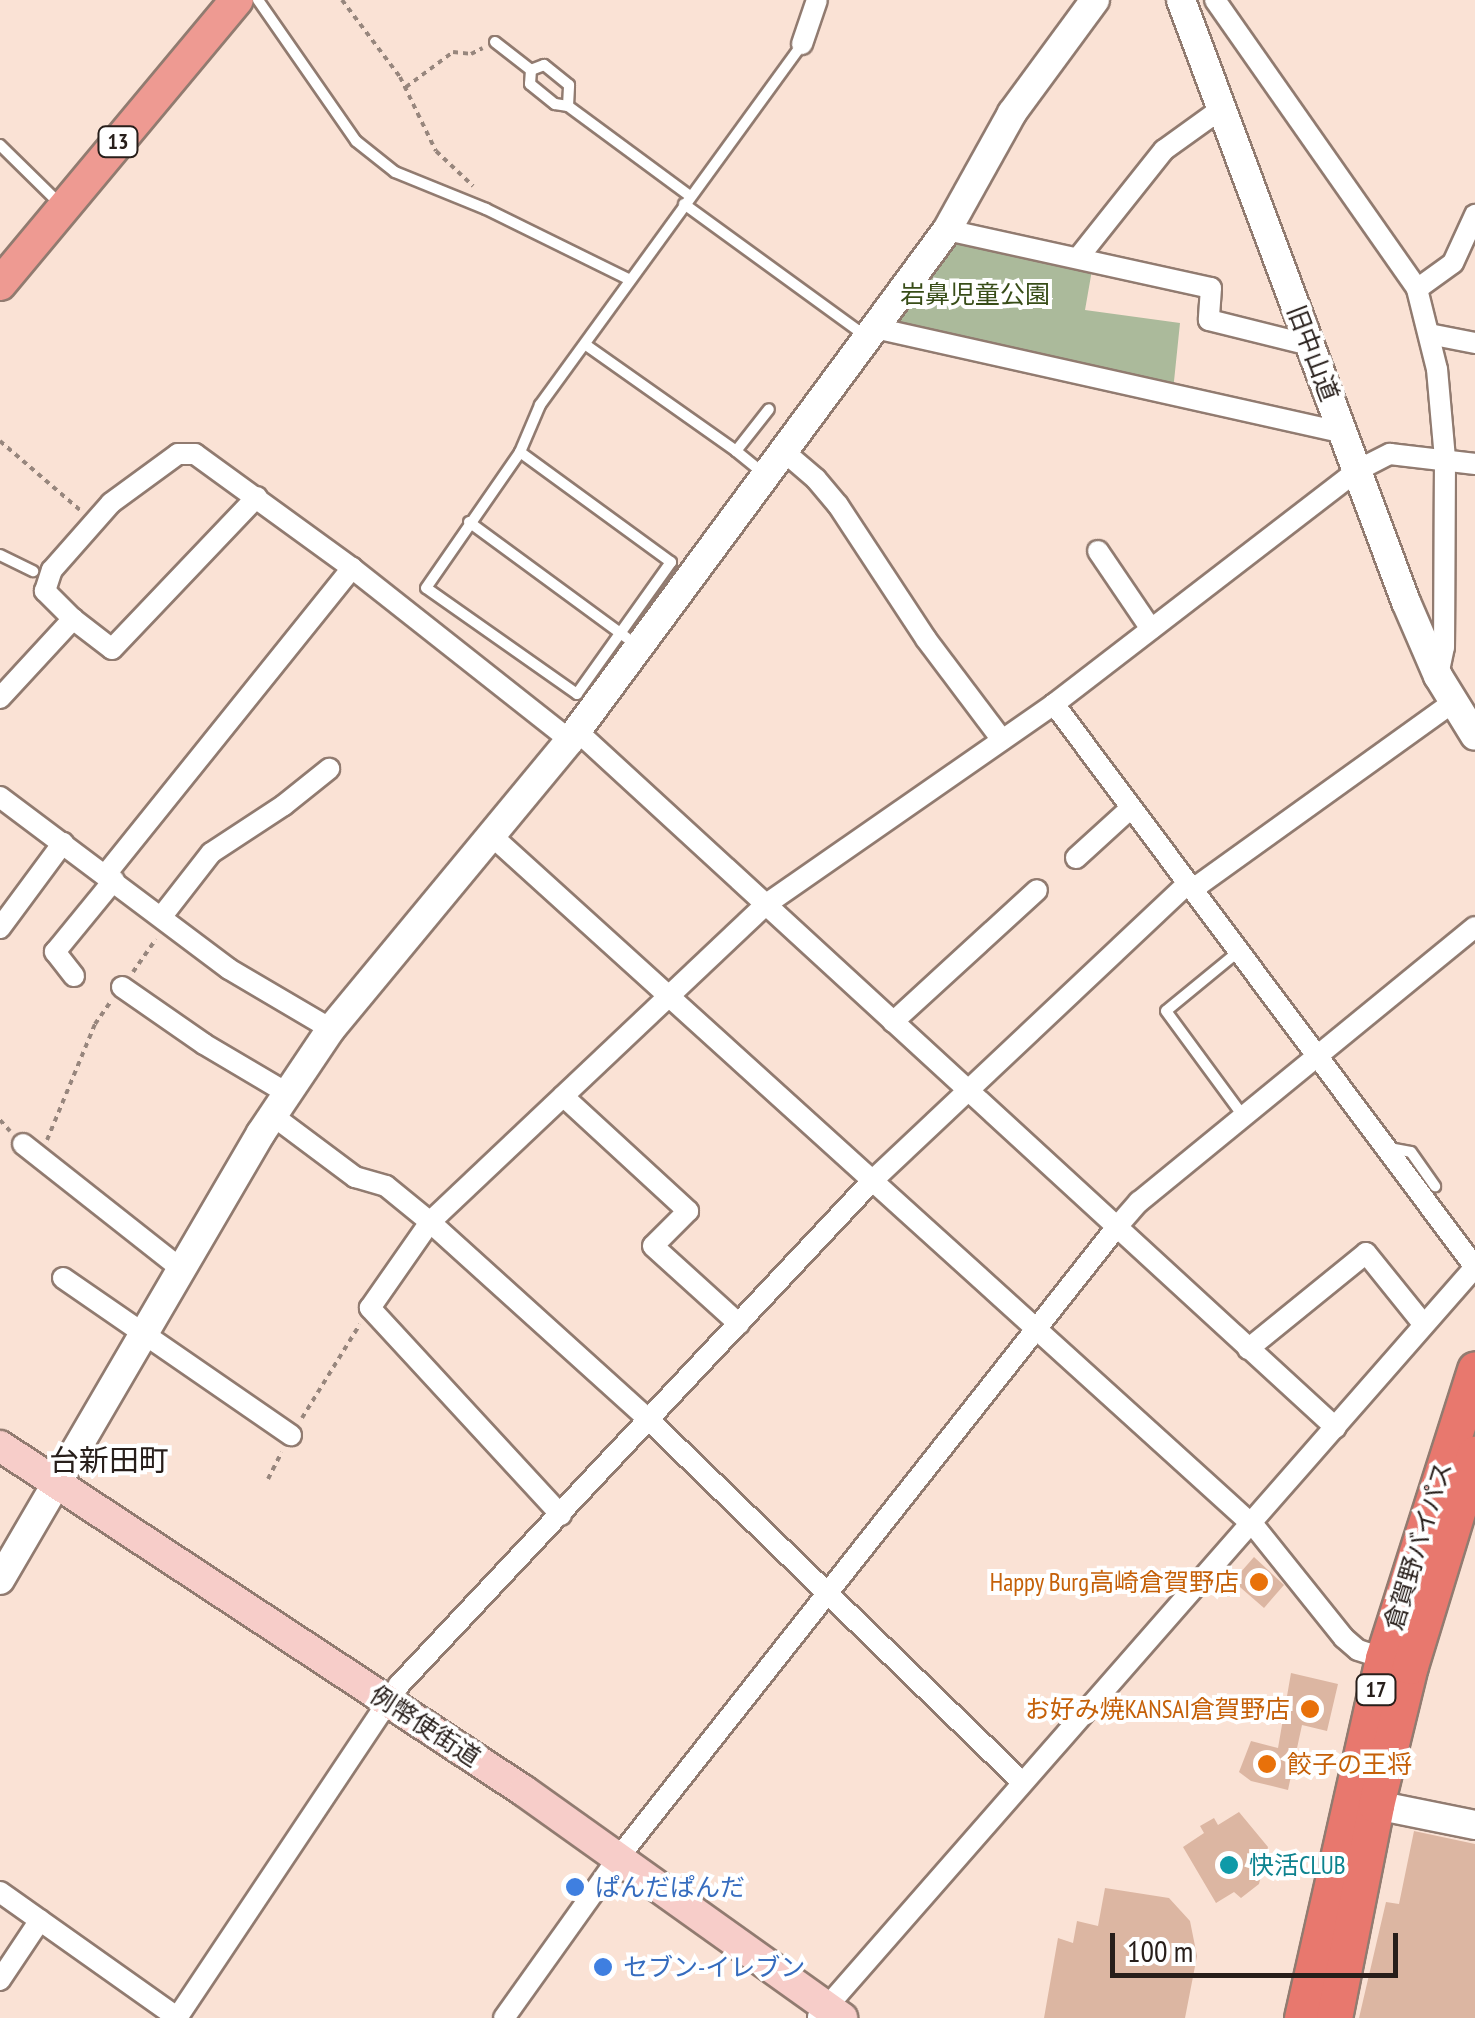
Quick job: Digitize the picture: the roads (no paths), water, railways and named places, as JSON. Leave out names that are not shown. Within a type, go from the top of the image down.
[{"type":"highway","name":"倉賀野バイパス","points":[[1302,2018],[1384,1658],[1475,1369]]},
{"type":"highway","name":"倉賀野バイパス","points":[[1334,2018],[1376,1805],[1410,1666],[1475,1454]]},
{"type":"main road","name":"13","points":[[0,284],[237,0]]},
{"type":"main road","name":"例幣使街道","points":[[0,1446],[619,1857],[829,2014]]},
{"type":"street","points":[[802,44],[818,0]]},
{"type":"street","points":[[1,1575],[280,1104],[331,1029],[573,736],[630,640],[763,473],[947,230],[1012,112],[1095,0]]},
{"type":"street","name":"旧中山道","points":[[1181,0],[1438,676],[1475,736]]},
{"type":"street","points":[[1216,0],[1416,289],[1429,334],[1445,459],[1444,647],[1438,676]]},
{"type":"street","points":[[1078,258],[1164,150],[1222,109]]},
{"type":"street","points":[[1416,289],[1453,263],[1475,214]]},
{"type":"street","points":[[947,230],[1210,288],[1209,320],[1309,344]]},
{"type":"street","points":[[871,332],[1343,433]]},
{"type":"street","points":[[1429,334],[1475,343]]},
{"type":"street","points":[[781,449],[816,479],[838,506],[926,639],[1002,740]]},
{"type":"street","points":[[258,498],[112,649],[72,619],[45,591],[52,570],[111,503],[178,454],[195,454],[258,498],[352,568],[573,736],[765,905],[1336,1428]]},
{"type":"street","points":[[561,1515],[370,1308],[430,1222],[765,905],[1054,704],[1358,470],[1390,454],[1475,464]]},
{"type":"street","points":[[1098,552],[1152,629]]},
{"type":"street","points":[[74,976],[55,952],[352,568]]},
{"type":"street","points":[[0,698],[72,619]]},
{"type":"street","points":[[0,1892],[177,2018],[388,1702],[872,1181],[966,1088],[1190,886],[1452,703]]},
{"type":"street","points":[[829,2014],[1021,1780],[1475,1267],[1054,704]]},
{"type":"street","points":[[165,919],[211,852],[284,806],[329,769]]},
{"type":"street","points":[[0,797],[229,970],[331,1029]]},
{"type":"street","points":[[1076,858],[1131,808]]},
{"type":"street","points":[[492,836],[1248,1523],[1344,1638],[1358,1650],[1384,1658]]},
{"type":"street","points":[[0,928],[63,843]]},
{"type":"street","points":[[893,1022],[1037,890]]},
{"type":"street","points":[[504,2018],[619,1857],[1139,1202],[1475,926]]},
{"type":"street","points":[[122,987],[280,1104],[355,1177],[386,1186],[430,1222],[650,1421],[826,1596],[1021,1780]]},
{"type":"street","points":[[563,1096],[688,1211],[653,1246],[739,1324]]},
{"type":"street","points":[[23,1144],[182,1269]]},
{"type":"street","points":[[1248,1349],[1366,1252],[1424,1325]]},
{"type":"street","points":[[63,1278],[291,1435]]},
{"type":"street","points":[[1376,1805],[1475,1824]]},
{"type":"street","points":[[0,1980],[40,1920]]},
{"type":"lane","points":[[258,0],[356,141],[395,172],[489,211],[628,278]]},
{"type":"lane","points":[[495,42],[531,70]]},
{"type":"lane","points":[[520,452],[672,562],[630,640],[577,694],[426,588],[520,452],[540,405],[586,345],[628,278],[802,44]]},
{"type":"lane","points":[[531,70],[544,65],[569,85],[568,106]]},
{"type":"lane","points":[[531,70],[530,84],[556,104],[568,106],[687,200],[871,332]]},
{"type":"lane","points":[[0,146],[64,207]]},
{"type":"lane","points":[[586,345],[763,473]]},
{"type":"lane","points":[[736,451],[769,409]]},
{"type":"lane","points":[[470,522],[630,640]]},
{"type":"lane","points":[[0,555],[33,570]]},
{"type":"lane","points":[[1240,950],[1166,1012],[1243,1116]]},
{"type":"lane","points":[[1388,1148],[1411,1152],[1435,1186]]},
{"type":"place","name":"Happy Burg高崎倉賀野店","points":[[1259,1582]]},
{"type":"place","name":"お好み焼KANSAI倉賀野店","points":[[1310,1709]]},
{"type":"place","name":"餃子の王将","points":[[1267,1764]]},
{"type":"place","name":"快活CLUB","points":[[1229,1865]]},
{"type":"place","name":"ぱんだぱんだ","points":[[575,1887]]},
{"type":"place","name":"セブン-イレブン","points":[[603,1967]]},
{"type":"district","name":"台新田町","points":[[109,1460]]},
{"type":"park label","name":"岩鼻児童公園","points":[[975,294]]}]
